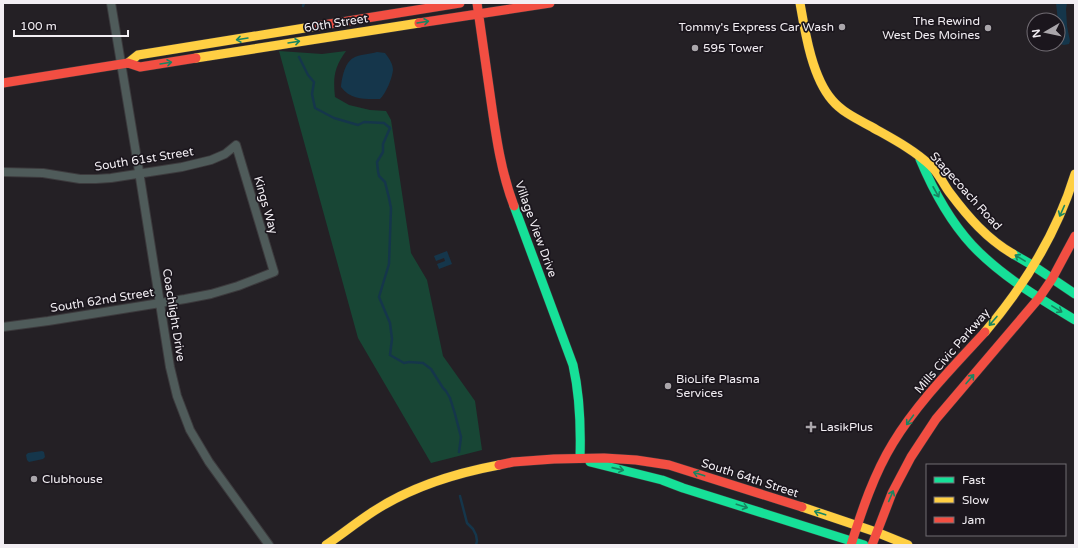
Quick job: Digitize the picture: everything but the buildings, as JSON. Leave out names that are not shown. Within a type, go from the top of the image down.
[{"type":"street","name":"Coachlight Drive","points":[[111,3],[124,64],[170,367],[177,396],[190,430],[209,462],[269,545]]},
{"type":"street","name":"60th Street","points":[[124,64],[138,55],[460,3]]},
{"type":"street","name":"Village View Drive","points":[[478,3],[501,161],[509,193],[569,352],[576,375],[581,414],[582,435],[580,458]]},
{"type":"street","name":"60th Street","points":[[3,83],[124,64],[140,67],[550,3]]},
{"type":"street","name":"Stagecoach Road","points":[[800,3],[803,22],[821,84],[832,99],[841,108],[884,134],[931,166],[966,213],[989,237],[1075,294]]},
{"type":"street","name":"South 61st Street","points":[[3,172],[43,173],[80,179],[96,179],[182,167],[211,160],[225,154],[236,145]]},
{"type":"street","name":"Kings Way","points":[[236,145],[274,272]]},
{"type":"street","name":"Stagecoach Road","points":[[918,157],[954,223],[971,245],[991,263],[1020,285],[1075,320]]},
{"type":"street","name":"Mills Civic Parkway","points":[[851,543],[856,526],[877,474],[890,449],[919,406],[1005,308],[1033,266],[1056,226],[1067,200],[1075,174]]},
{"type":"street","points":[[872,545],[892,492],[936,419],[1039,298],[1052,279],[1075,236]]},
{"type":"street","name":"South 62nd Street","points":[[3,327],[211,294],[238,286],[274,272]]},
{"type":"street","name":"South 64th Street","points":[[580,458],[603,466],[662,480],[851,543],[864,545]]},
{"type":"street","name":"South 64th Street","points":[[326,545],[374,511],[428,484],[482,468],[513,462],[580,458],[636,460],[669,465],[842,520],[908,545]]},
{"type":"green space","points":[[279,51],[322,54],[346,51],[335,73],[335,97],[349,105],[370,110],[386,111],[391,120],[411,253],[427,280],[443,356],[475,401],[482,450],[431,463],[358,338]]},
{"type":"water","points":[[1056,3],[1067,3],[1066,9],[1070,41],[1069,44],[1066,45],[1066,12],[1057,12]]},
{"type":"water","points":[[377,52],[385,53],[393,68],[388,86],[380,99],[363,99],[354,97],[341,87],[346,66],[352,59],[358,56]]},
{"type":"water","points":[[447,251],[452,264],[439,269],[437,264],[445,261],[444,258],[436,261],[434,256]]},
{"type":"water","points":[[44,452],[45,457],[43,459],[29,462],[27,460],[26,455],[28,453]]},
{"type":"waterway","points":[[299,57],[308,75],[314,82],[312,94],[315,108],[334,118],[358,125],[364,122],[384,123],[390,128],[383,144],[383,152],[377,162],[379,176],[385,182],[391,208],[389,264],[379,297],[390,323],[392,339],[390,355],[404,363],[423,363],[431,369],[450,398],[461,437],[459,452]]},
{"type":"waterway","points":[[460,496],[467,523],[476,535],[476,545]]},
{"type":"traffic: fast","points":[[920,159],[942,204],[972,245],[1008,277],[1075,320]]},
{"type":"traffic: fast","points":[[514,206],[573,365],[580,411],[580,458]]},
{"type":"traffic: fast","points":[[1013,254],[1075,294]]},
{"type":"traffic: fast","points":[[590,462],[662,480],[864,545]]},
{"type":"traffic: slow","points":[[800,3],[814,67],[819,79],[832,100],[850,115],[917,154],[931,166],[957,202],[978,227],[995,242],[1013,254]]},
{"type":"traffic: slow","points":[[196,58],[419,23]]},
{"type":"traffic: slow","points":[[128,63],[138,55],[317,26]]},
{"type":"traffic: slow","points":[[985,332],[1013,296],[1038,258],[1059,217],[1075,174]]},
{"type":"traffic: slow","points":[[326,545],[388,502],[418,488],[467,472],[499,465]]},
{"type":"traffic: slow","points":[[802,507],[876,532],[908,545]]},
{"type":"traffic: jam","points":[[317,26],[460,3]]},
{"type":"traffic: jam","points":[[477,3],[497,141],[502,167],[514,206]]},
{"type":"traffic: jam","points":[[419,23],[550,3]]},
{"type":"traffic: jam","points":[[3,83],[128,63],[140,67],[196,58]]},
{"type":"traffic: jam","points":[[872,545],[892,493],[911,457],[936,419],[1039,298],[1052,279],[1075,236]]},
{"type":"traffic: jam","points":[[851,545],[874,480],[893,443],[913,413],[985,332]]},
{"type":"traffic: jam","points":[[499,465],[513,462],[554,459],[604,458],[636,460],[669,465],[802,507]]},
{"type":"place","name":"Tommy's Express Car Wash","points":[[842,27]]},
{"type":"place","name":"The Rewind West Des Moines","points":[[988,28]]},
{"type":"place","name":"595 Tower","points":[[695,48]]},
{"type":"place","name":"BioLife Plasma Services","points":[[668,386]]},
{"type":"place","name":"LasikPlus","points":[[811,427]]},
{"type":"place","name":"Clubhouse","points":[[34,479]]}]
